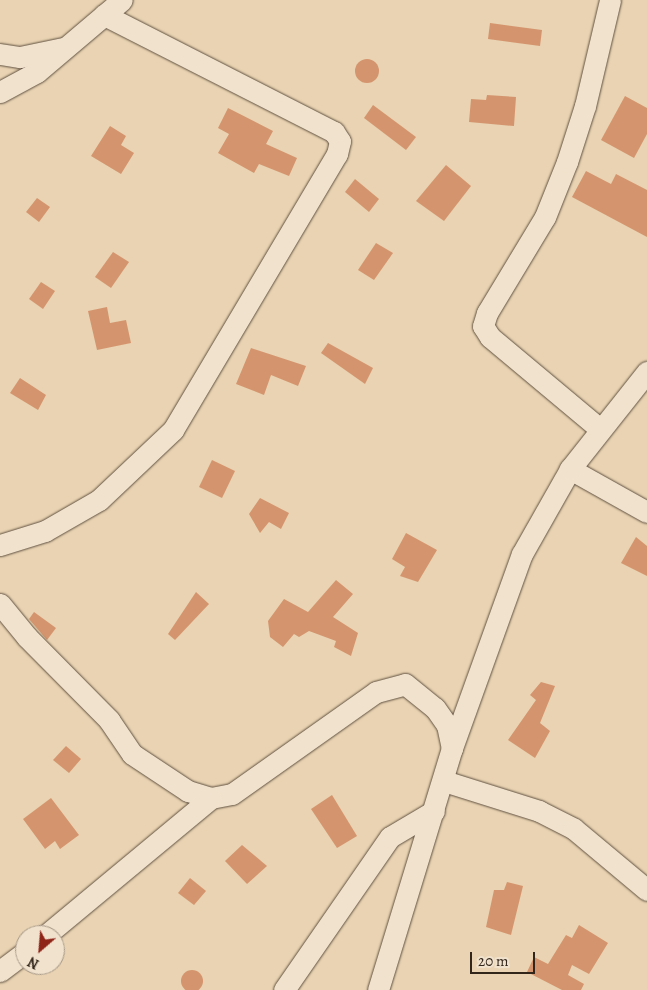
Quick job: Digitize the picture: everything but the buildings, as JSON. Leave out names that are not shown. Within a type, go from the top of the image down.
[{"type":"street","points":[[0,92],[37,72],[63,48],[122,0]]},
{"type":"street","points":[[600,429],[490,337],[484,326],[487,313],[545,217],[567,162],[586,106],[610,0]]},
{"type":"street","points":[[0,545],[45,532],[99,500],[173,430],[337,154],[340,141],[334,132],[104,15]]},
{"type":"street","points":[[0,54],[20,57],[63,48]]},
{"type":"street","points":[[378,990],[444,781],[452,748],[522,554],[570,469],[647,372]]},
{"type":"street","points":[[570,469],[647,512]]},
{"type":"street","points":[[0,604],[27,637],[103,713],[132,754],[188,792],[211,798],[232,794],[376,692],[405,684],[435,708],[447,725],[452,748]]},
{"type":"street","points":[[444,781],[538,811],[574,829],[647,890]]},
{"type":"street","points":[[58,925],[211,798]]},
{"type":"street","points":[[284,990],[390,837],[434,811]]}]
